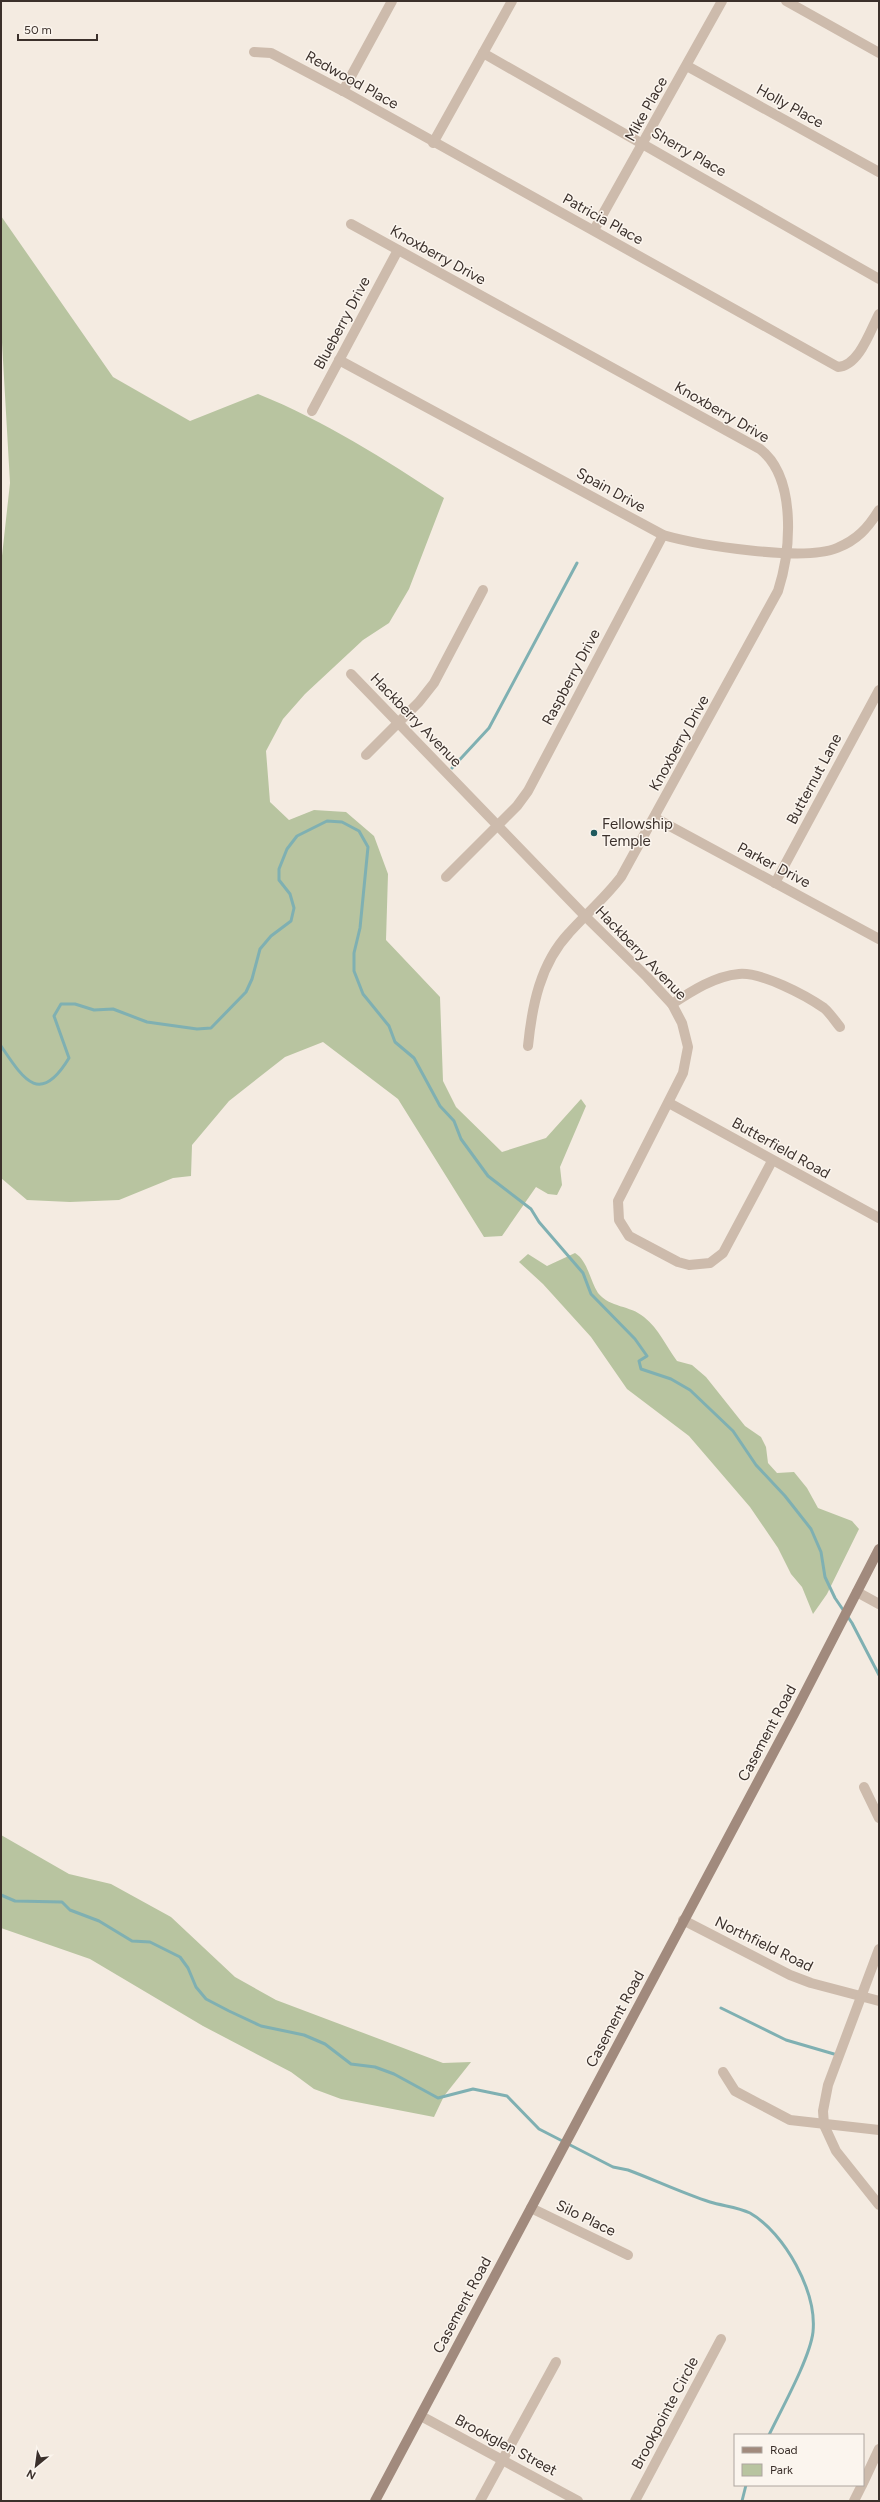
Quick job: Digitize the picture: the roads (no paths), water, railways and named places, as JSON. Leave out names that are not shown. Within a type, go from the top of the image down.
[{"type":"street","points":[[343,91],[392,1]]},
{"type":"street","points":[[433,142],[512,1]]},
{"type":"street","name":"Mike Place","points":[[594,230],[722,1]]},
{"type":"street","points":[[786,1],[879,53]]},
{"type":"street","name":"Redwood Place","points":[[254,52],[271,53],[343,91],[433,142]]},
{"type":"street","name":"Sherry Place","points":[[483,53],[879,279]]},
{"type":"street","name":"Holly Place","points":[[687,66],[879,172]]},
{"type":"street","name":"Patricia Place","points":[[433,142],[594,230],[838,367],[847,367],[854,360],[879,314]]},
{"type":"street","name":"Knoxberry Drive","points":[[351,224],[760,449],[775,465],[782,480],[786,496],[786,553],[784,574],[778,591],[655,818],[621,877],[586,917],[569,933],[547,965],[531,1011],[528,1046]]},
{"type":"street","name":"Blueberry Drive","points":[[312,411],[398,250]]},
{"type":"street","name":"Spain Drive","points":[[339,360],[663,536],[687,542],[786,553],[823,552],[836,549],[858,537],[869,526],[879,510]]},
{"type":"street","name":"Raspberry Drive","points":[[446,877],[498,826],[528,791],[663,536]]},
{"type":"street","points":[[366,755],[399,723],[434,683],[483,590]]},
{"type":"street","name":"Hackberry Avenue","points":[[351,674],[672,1004],[684,1028],[688,1047],[683,1073],[618,1201],[619,1220],[629,1236],[678,1262],[700,1265],[713,1262],[723,1253],[772,1161]]},
{"type":"street","name":"Butternut Lane","points":[[775,883],[879,690]]},
{"type":"street","name":"Parker Drive","points":[[655,818],[879,939]]},
{"type":"street","points":[[672,1004],[703,986],[726,976],[740,974],[755,975],[775,982],[824,1009],[840,1027]]},
{"type":"street","name":"Butterfield Road","points":[[669,1103],[772,1161],[879,1218]]},
{"type":"street","name":"Casement Road","points":[[375,2501],[794,1714],[879,1549]]},
{"type":"street","points":[[857,1592],[879,1604]]},
{"type":"street","points":[[864,1787],[879,1818]]},
{"type":"street","name":"Northfield Road","points":[[684,1920],[790,1975],[811,1983],[879,2002]]},
{"type":"street","points":[[879,1949],[828,2085],[823,2111],[824,2125],[836,2151],[879,2206]]},
{"type":"street","points":[[723,2072],[735,2091],[790,2120],[824,2125],[847,2125],[879,2130]]},
{"type":"street","name":"Silo Place","points":[[531,2208],[628,2256]]},
{"type":"street","name":"Brookpointe Circle","points":[[635,2501],[721,2339]]},
{"type":"street","points":[[480,2501],[556,2362]]},
{"type":"street","name":"Brookglen Street","points":[[421,2416],[578,2501]]},
{"type":"street","points":[[864,2480],[879,2449]]},
{"type":"street","points":[[854,2501],[861,2486]]},
{"type":"waterway","points":[[452,768],[489,728],[577,563]]},
{"type":"waterway","points":[[1,1046],[17,1069],[25,1077],[33,1083],[41,1084],[49,1081],[59,1073],[69,1058],[54,1016],[61,1004],[75,1004],[94,1010],[113,1009],[147,1022],[197,1029],[211,1028],[246,992],[252,979],[260,949],[271,936],[291,921],[294,908],[290,894],[279,880],[279,869],[287,849],[297,836],[327,821],[342,822],[359,831],[368,847],[360,928],[354,953],[354,971],[363,994],[389,1026],[395,1042],[414,1058],[440,1106],[454,1121],[461,1139],[488,1176],[531,1209],[539,1222],[583,1273],[591,1294],[635,1339],[647,1356],[639,1361],[641,1369],[671,1379],[690,1390],[733,1431],[756,1465],[785,1496],[811,1529],[821,1552],[825,1577],[835,1598],[852,1623],[879,1675]]},
{"type":"waterway","points":[[1,1895],[15,1901],[62,1902],[70,1910],[99,1921],[132,1941],[150,1942],[180,1957],[188,1968],[196,1987],[206,1999],[261,2026],[304,2035],[325,2044],[351,2064],[375,2067],[394,2074],[438,2098],[473,2089],[507,2096],[539,2129],[613,2167],[628,2170],[710,2202],[741,2209],[763,2222],[775,2234],[796,2265],[810,2299],[813,2316],[813,2332],[807,2356],[769,2434]]},
{"type":"waterway","points":[[721,2008],[786,2040],[834,2054]]},
{"type":"waterway","points":[[742,2501],[746,2486]]},
{"type":"place","name":"Fellowship Temple","points":[[594,833]]}]
